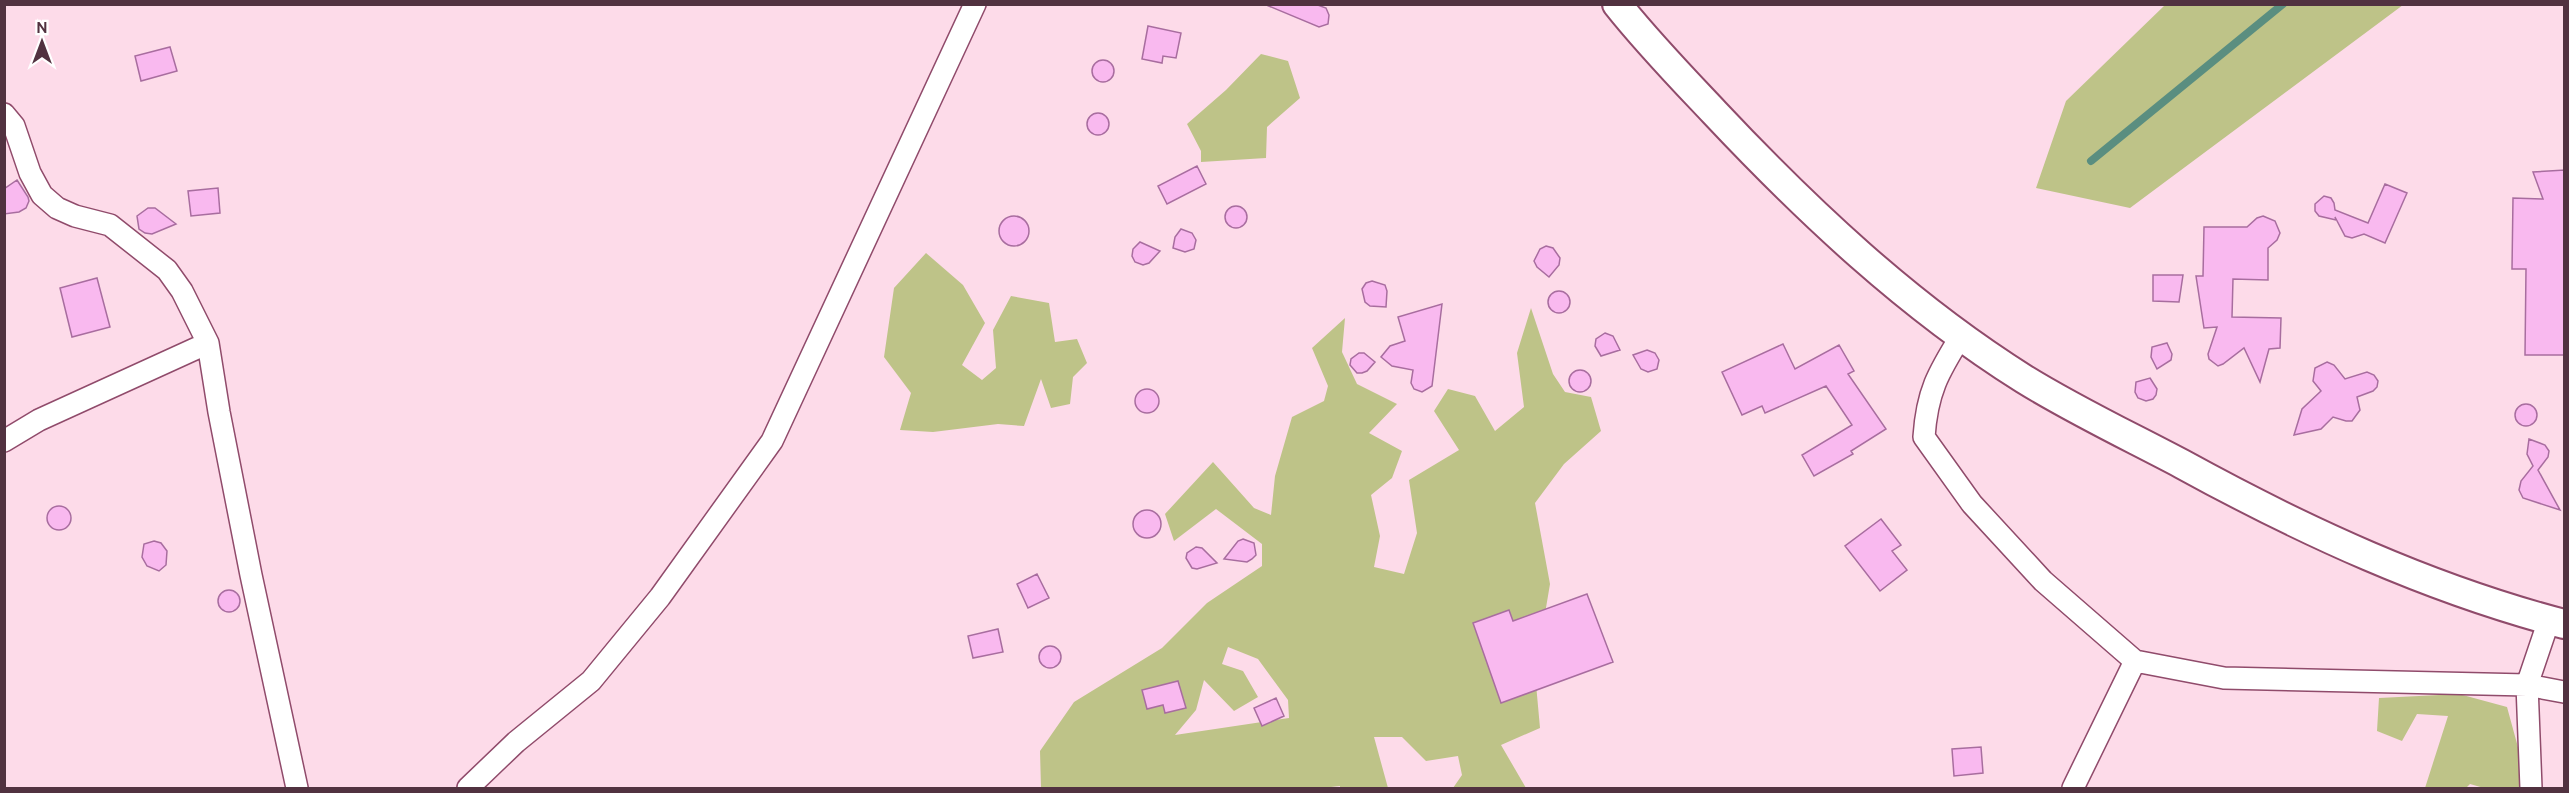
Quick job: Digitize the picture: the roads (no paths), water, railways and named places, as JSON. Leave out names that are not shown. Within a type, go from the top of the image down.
[{"type":"street","points":[[468,789],[516,742],[591,681],[660,597],[772,441],[975,4]]},
{"type":"street","points":[[1617,4],[1764,166],[1855,251],[1961,336],[2025,379],[2248,501],[2360,554],[2476,598],[2557,622],[2527,685],[2531,789]]},
{"type":"street","points":[[4,114],[14,126],[30,173],[42,195],[57,208],[75,216],[110,225],[166,270],[182,291],[208,343],[248,564],[297,789]]},
{"type":"street","points":[[1961,336],[1932,386],[1926,412],[1924,437],[1972,504],[2043,581],[2135,661],[2224,678],[2527,685],[2565,692]]},
{"type":"street","points":[[4,441],[39,420],[208,343]]},
{"type":"street","points":[[2073,789],[2135,661]]},
{"type":"waterway","points":[[2091,161],[2283,4]]}]
